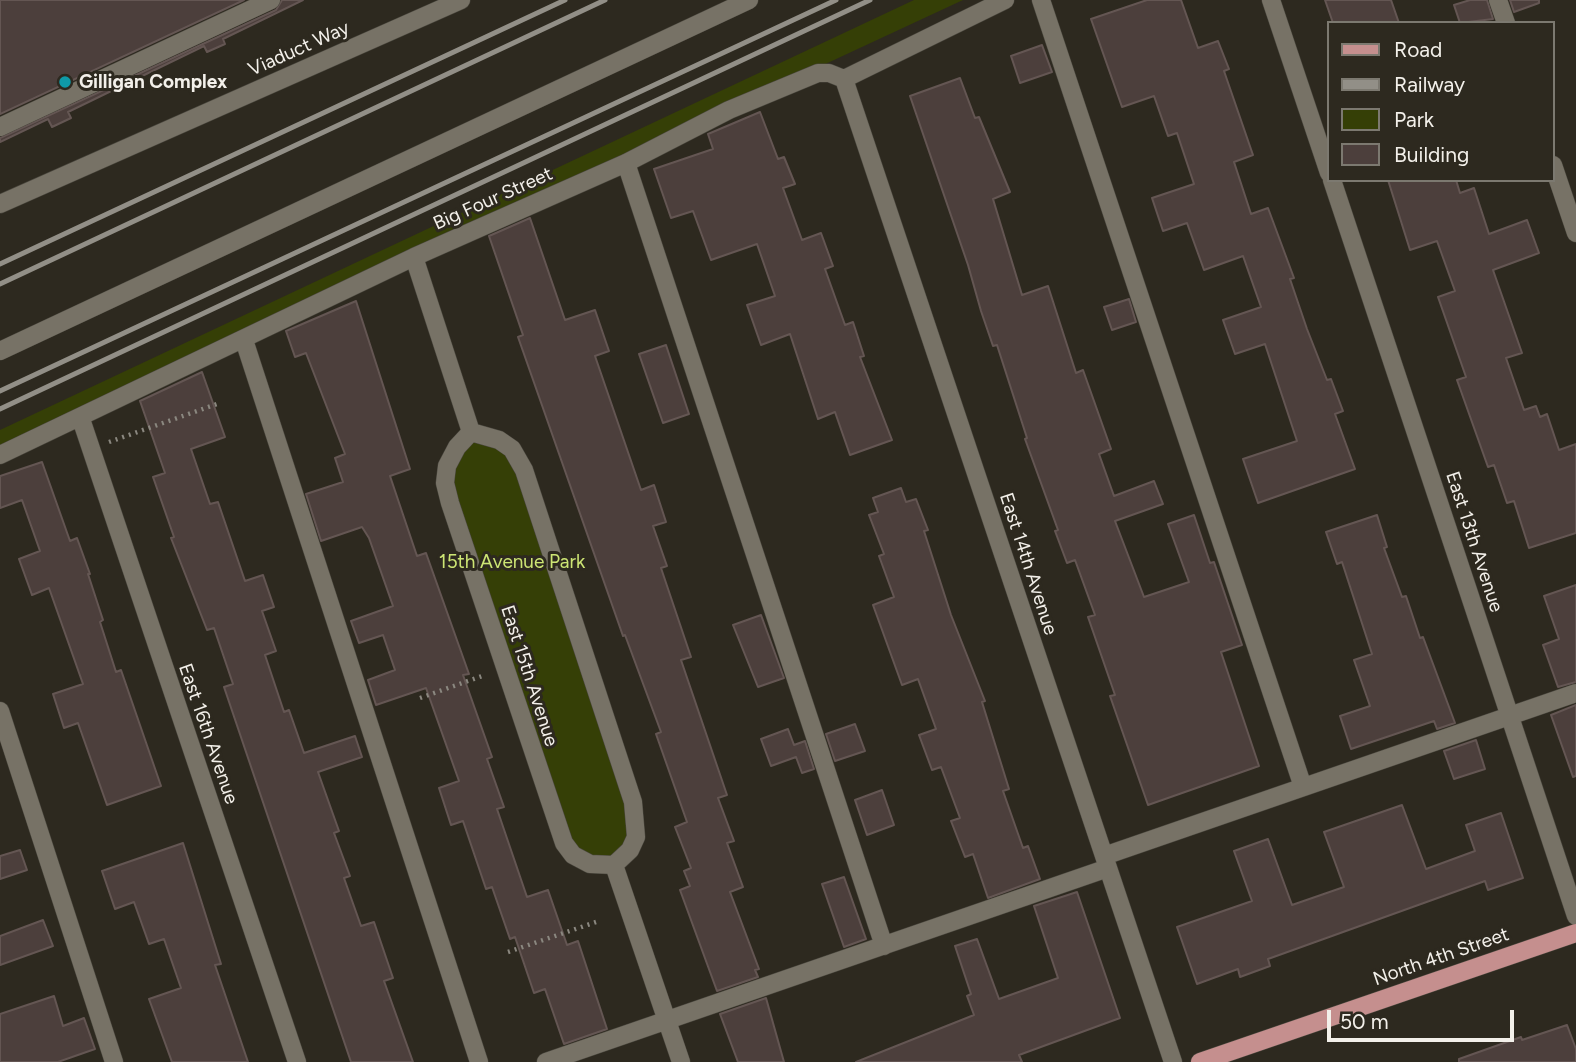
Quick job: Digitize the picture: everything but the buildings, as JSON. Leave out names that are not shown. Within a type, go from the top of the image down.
[{"type":"main road","name":"North 4th Street","points":[[1200,1062],[1576,933]]},
{"type":"street","points":[[0,127],[271,0]]},
{"type":"street","name":"Viaduct Way","points":[[0,204],[461,0]]},
{"type":"street","points":[[0,351],[749,0]]},
{"type":"street","points":[[844,79],[1005,0]]},
{"type":"street","points":[[1041,0],[1303,788]]},
{"type":"street","points":[[1272,0],[1328,170]]},
{"type":"street","points":[[1498,0],[1505,21]]},
{"type":"street","name":"Big Four Street","points":[[0,455],[81,419],[414,257],[626,163],[729,110],[806,77],[829,73],[844,79]]},
{"type":"street","name":"East 14th Avenue","points":[[844,79],[1173,1062]]},
{"type":"street","points":[[626,163],[884,946]]},
{"type":"street","points":[[1555,171],[1576,233]]},
{"type":"street","name":"East 13th Avenue","points":[[1333,182],[1576,916]]},
{"type":"street","points":[[414,257],[471,432],[505,444],[524,470],[633,802],[635,837],[630,850],[614,865],[681,1062]]},
{"type":"street","points":[[244,340],[479,1062]]},
{"type":"street","name":"East 16th Avenue","points":[[81,419],[297,1062]]},
{"type":"street","name":"East 15th Avenue","points":[[471,432],[457,447],[447,466],[445,483],[462,541],[564,843],[573,855],[590,864],[614,865]]},
{"type":"street","points":[[546,1062],[884,946],[1303,788],[1576,693]]},
{"type":"street","points":[[0,711],[114,1062]]},
{"type":"path","points":[[109,442],[217,404]]},
{"type":"path","points":[[421,698],[485,675]]},
{"type":"path","points":[[508,952],[596,922]]},
{"type":"green space","points":[[914,0],[963,0],[0,448],[0,430]]},
{"type":"green space","name":"15th Avenue Park","points":[[471,432],[512,449],[637,820],[614,865],[573,855],[447,466]]},
{"type":"railway","points":[[0,264],[565,0]]},
{"type":"railway","points":[[0,284],[605,0]]},
{"type":"railway","points":[[0,391],[836,0]]},
{"type":"railway","points":[[0,409],[870,0]]},
{"type":"place","name":"Gilligan Complex","points":[[65,82]]}]
